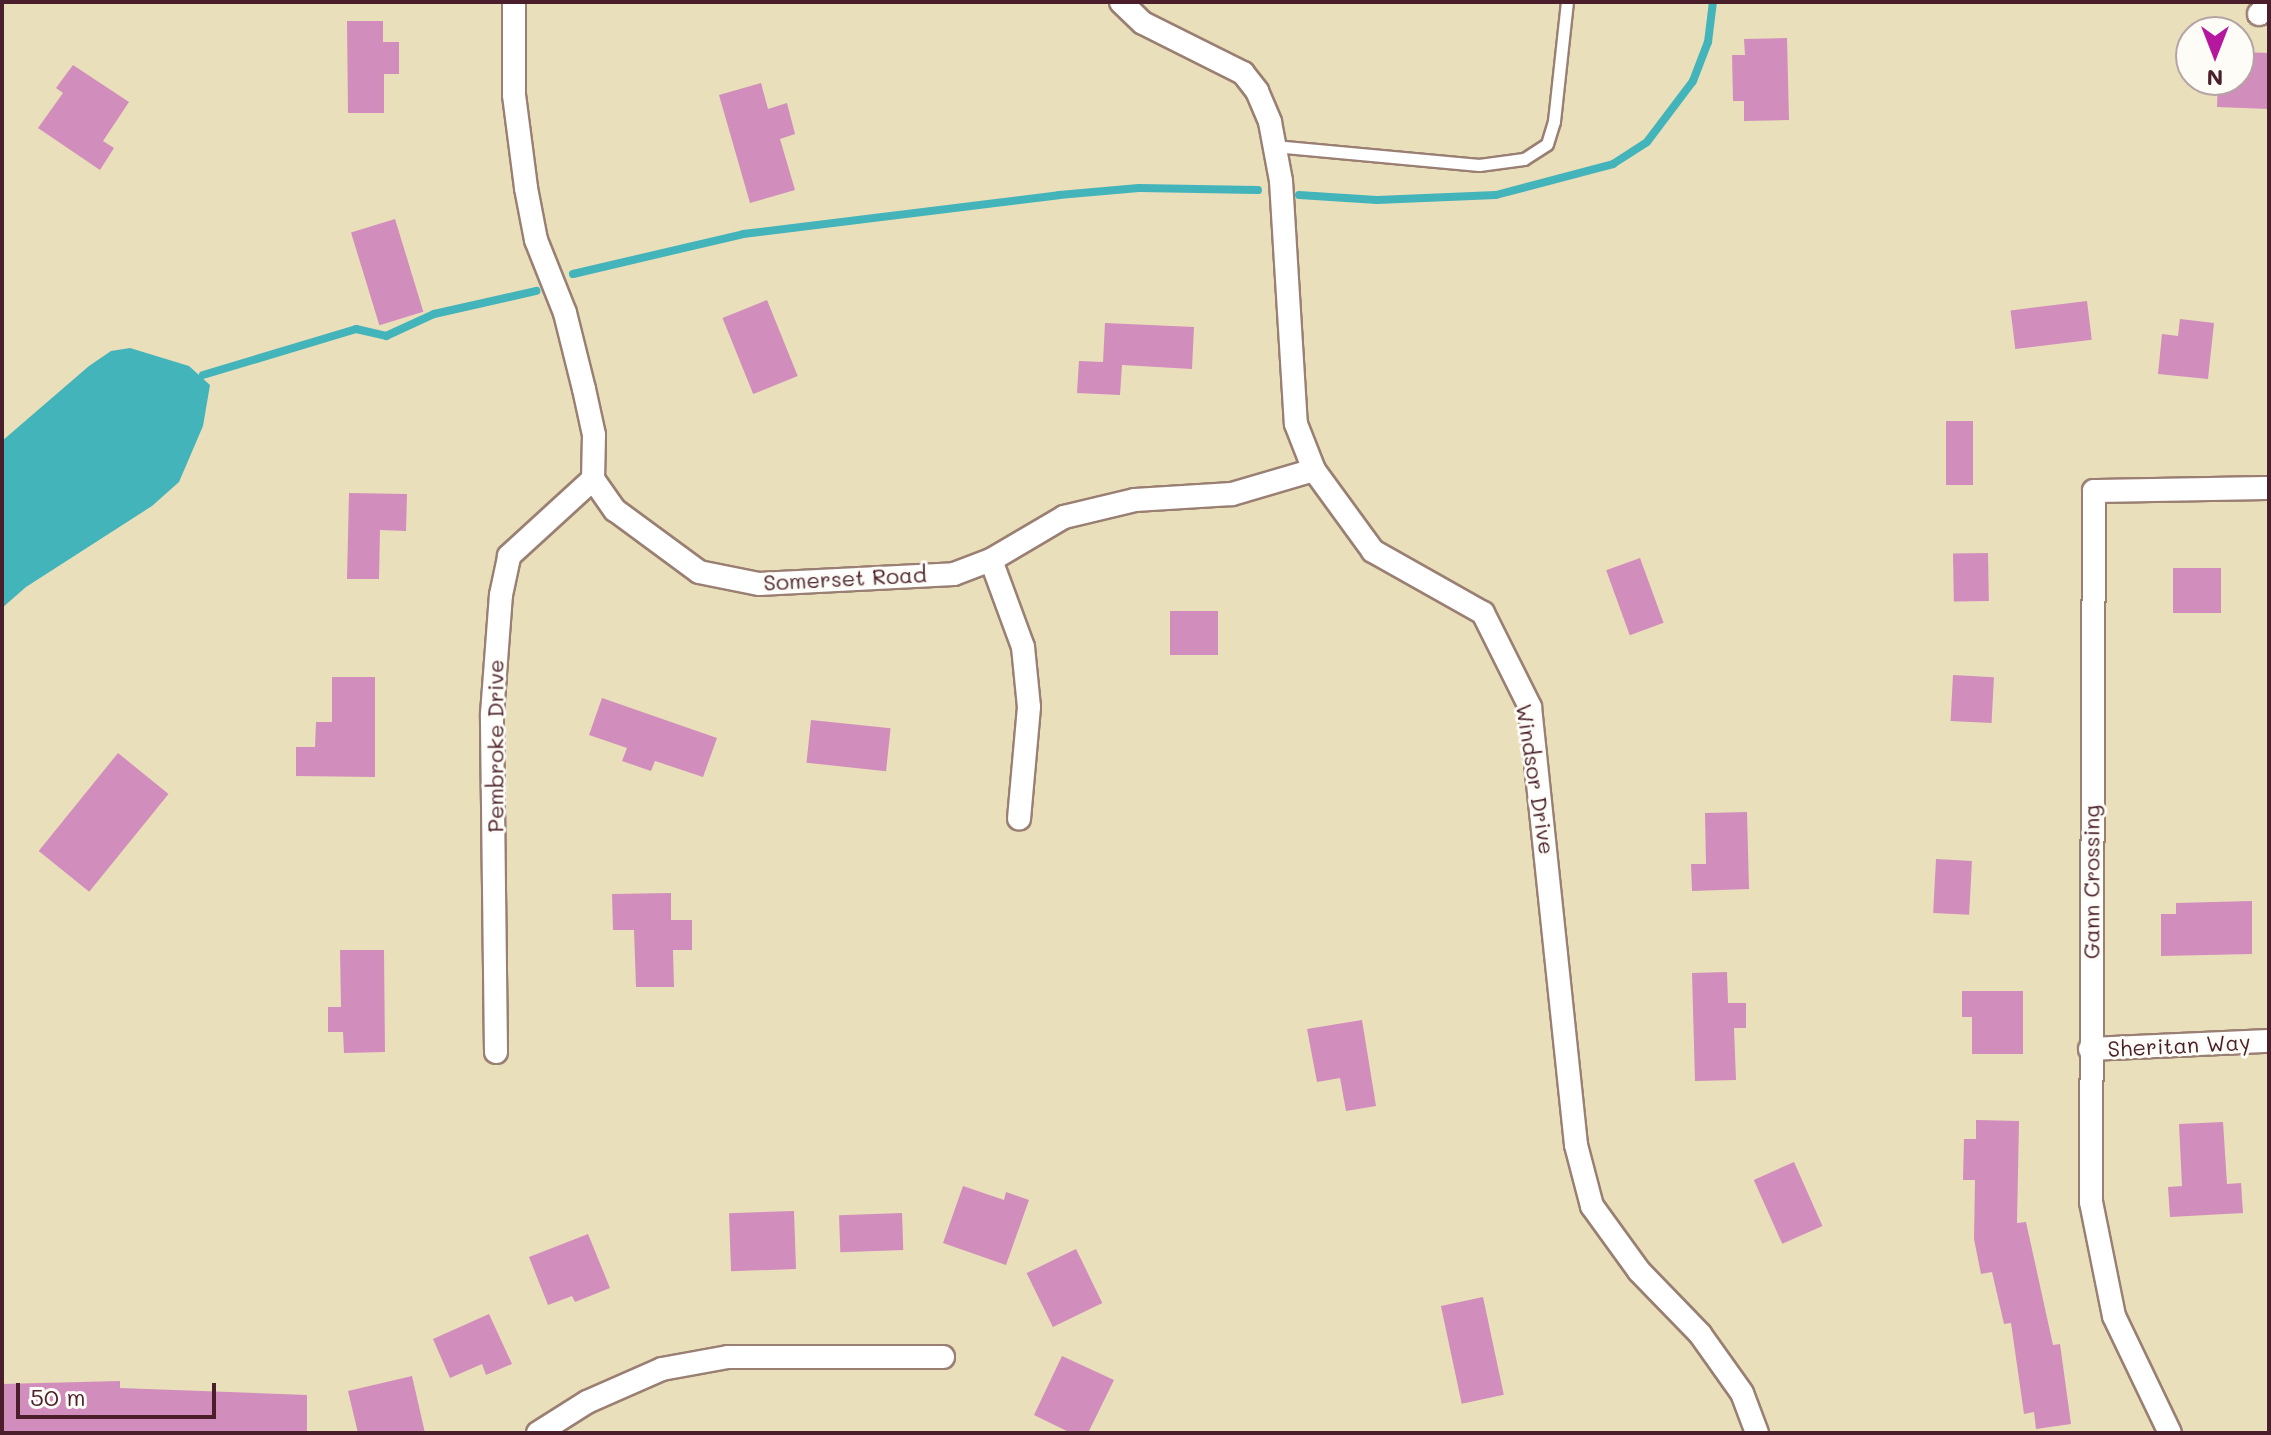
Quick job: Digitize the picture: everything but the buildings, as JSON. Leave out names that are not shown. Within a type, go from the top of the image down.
[{"type":"street","points":[[514,2],[514,95],[526,188],[536,240],[565,313],[584,389],[594,435],[593,479]]},
{"type":"street","name":"Windsor Drive","points":[[1126,4],[1143,23],[1243,73],[1257,91],[1274,146],[1296,424],[1314,470],[1373,551],[1483,613],[1530,707],[1576,1145],[1592,1206],[1639,1271],[1700,1334],[1742,1393],[1757,1433]]},
{"type":"street","name":"Somerset Road","points":[[593,479],[615,510],[655,544],[699,572],[759,584],[954,574],[991,560],[1064,517],[1135,500],[1232,494],[1314,470]]},
{"type":"street","name":"Pembroke Drive","points":[[496,1052],[492,714],[501,595],[509,556],[593,479]]},
{"type":"street","name":"Gann Crossing","points":[[2170,1433],[2127,1349],[2103,1278],[2089,1165],[2094,491],[2269,488]]},
{"type":"street","points":[[991,560],[1023,647],[1029,707],[1019,819]]},
{"type":"street","name":"Sheritan Way","points":[[2090,1049],[2269,1041]]},
{"type":"street","points":[[538,1433],[587,1402],[662,1369],[728,1357],[943,1357]]},
{"type":"lane","points":[[1274,146],[1479,165],[1524,159],[1547,144],[1554,121],[1567,2]]},
{"type":"water","points":[[130,348],[189,366],[210,385],[203,426],[179,482],[152,506],[26,587],[2,608],[2,441],[89,366],[111,351]]},
{"type":"waterway","points":[[1299,195],[1377,200],[1496,195],[1613,164],[1647,142],[1693,81],[1708,42],[1713,2]]},
{"type":"waterway","points":[[573,274],[743,234],[1059,195],[1139,188],[1258,190]]},
{"type":"waterway","points":[[203,375],[356,329],[386,336],[434,314],[536,291]]}]
